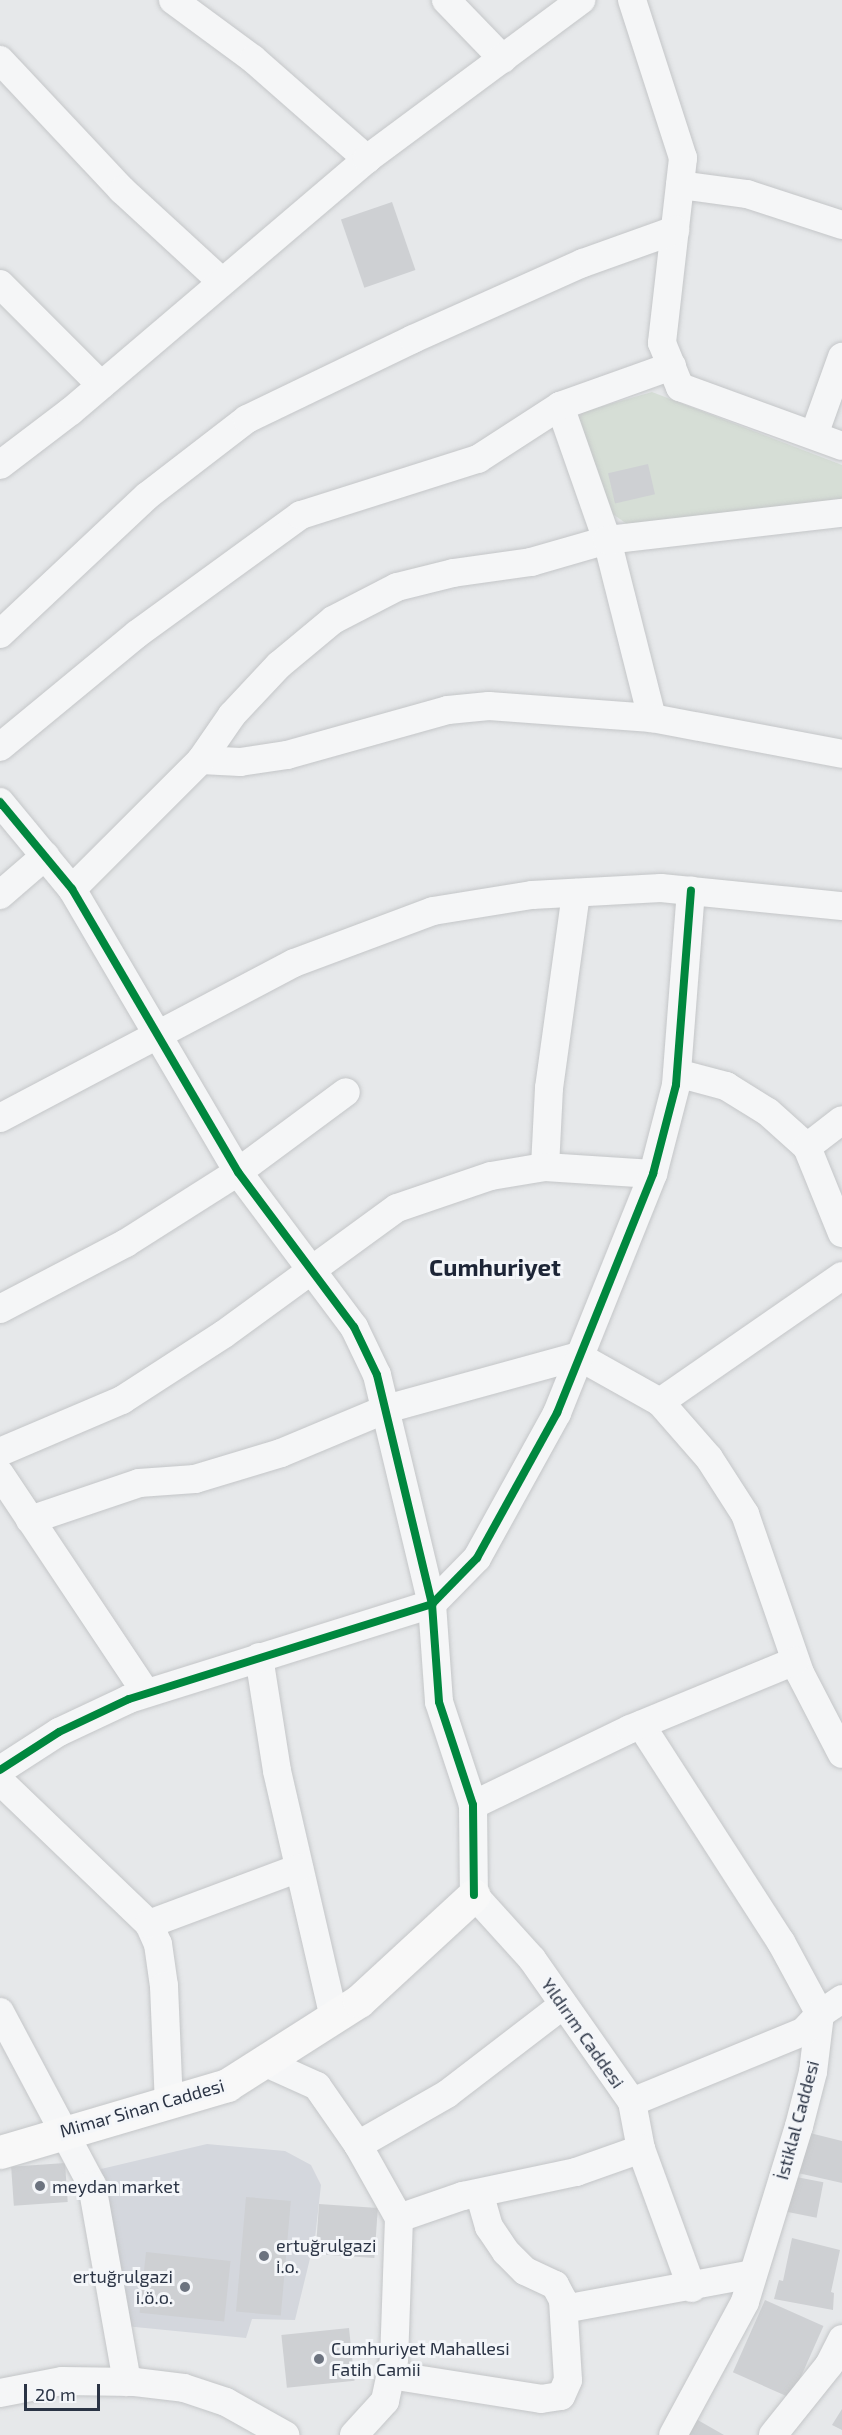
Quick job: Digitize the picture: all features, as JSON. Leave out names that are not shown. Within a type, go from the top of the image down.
[{"type":"street","points":[[173,0],[253,59],[367,159]]},
{"type":"street","points":[[446,0],[503,59]]},
{"type":"street","points":[[0,465],[101,385],[367,159],[580,0]]},
{"type":"street","points":[[632,0],[683,158],[662,343],[680,387],[842,446]]},
{"type":"street","points":[[0,60],[122,190],[221,281]]},
{"type":"street","points":[[680,185],[747,194],[842,225]]},
{"type":"street","points":[[0,633],[147,496],[247,419],[561,273],[675,230]]},
{"type":"street","points":[[0,284],[101,385]]},
{"type":"street","points":[[814,435],[842,357]]},
{"type":"street","points":[[0,747],[138,634],[301,515],[478,459],[560,406],[672,366]]},
{"type":"street","points":[[560,406],[607,540],[652,718]]},
{"type":"street","points":[[72,889],[201,760],[232,715],[279,665],[333,620],[397,587],[453,573],[531,562],[607,540],[842,513]]},
{"type":"street","points":[[201,760],[240,762],[286,755],[448,711],[489,706],[652,718],[842,754]]},
{"type":"street","points":[[0,802],[72,889],[158,1031],[238,1172],[354,1327],[377,1375],[432,1604],[439,1702],[473,1805],[474,1895]]},
{"type":"street","points":[[0,896],[45,856]]},
{"type":"street","points":[[0,1118],[158,1031],[294,963],[433,911],[532,895],[661,888],[842,906]]},
{"type":"street","points":[[169,2103],[164,1986],[158,1944],[149,1924],[1,1768],[59,1732],[146,1693],[432,1604],[477,1558],[557,1413],[653,1174],[677,1073],[691,891]]},
{"type":"street","points":[[546,1167],[551,1065],[576,893]]},
{"type":"street","points":[[677,1073],[726,1086],[768,1112],[807,1147],[842,1233]]},
{"type":"street","points":[[0,1309],[126,1243],[238,1172],[346,1092]]},
{"type":"street","points":[[807,1147],[842,1120]]},
{"type":"street","points":[[0,1452],[122,1400],[311,1272],[397,1208],[491,1176],[546,1167],[653,1174]]},
{"type":"street","points":[[660,1402],[842,1275]]},
{"type":"street","points":[[30,1520],[139,1483],[195,1479],[281,1453],[386,1409],[579,1356],[660,1402],[708,1458],[745,1514],[795,1661],[842,1754]]},
{"type":"street","points":[[0,1474],[146,1693]]},
{"type":"street","points":[[259,1657],[265,1711],[334,2019]]},
{"type":"street","points":[[473,1805],[641,1725],[795,1661]]},
{"type":"street","points":[[641,1725],[781,1942],[831,2006]]},
{"type":"street","points":[[149,1924],[299,1868]]},
{"type":"street","name":"Yıldırım Caddesi","points":[[474,1895],[532,1959],[632,2102],[802,2032],[831,2006]]},
{"type":"street","name":"Mimar Sinan Caddesi","points":[[0,2152],[64,2130],[169,2103],[227,2085],[266,2063],[359,2001],[474,1895]]},
{"type":"street","points":[[358,2145],[447,2094],[562,2005]]},
{"type":"street","name":"İstiklal Caddesi","points":[[673,2435],[722,2349],[753,2274],[799,2126],[831,2006]]},
{"type":"street","points":[[0,2012],[92,2185],[127,2382]]},
{"type":"street","points":[[266,2063],[317,2086],[358,2145],[399,2218],[390,2375],[385,2400],[359,2434]]},
{"type":"street","points":[[632,2102],[642,2150],[693,2288]]},
{"type":"street","points":[[399,2218],[479,2193],[576,2172],[642,2150]]},
{"type":"street","points":[[390,2375],[541,2398],[561,2396],[568,2380],[564,2309],[555,2285],[525,2271],[506,2252],[489,2227],[479,2193]]},
{"type":"street","points":[[564,2309],[693,2288],[753,2274]]},
{"type":"street","points":[[773,2435],[829,2365],[842,2339]]},
{"type":"street","points":[[0,2393],[62,2381],[127,2382],[184,2388],[226,2402],[285,2435]]},
{"type":"shaded area","points":[[652,392],[842,465],[842,504],[627,524],[607,510],[577,421],[582,412]]},
{"type":"shaded area","points":[[207,2144],[285,2151],[311,2165],[321,2185],[315,2238],[295,2320],[252,2319],[246,2338],[125,2326],[101,2169]]},
{"type":"building","points":[[392,202],[415,270],[364,288],[341,220]]},
{"type":"building","points":[[648,464],[655,494],[615,503],[608,473]]},
{"type":"building","points":[[806,2132],[842,2141],[842,2183],[798,2173]]},
{"type":"building","name":"meydan market","points":[[65,2163],[68,2202],[14,2206],[11,2167]]},
{"type":"building","points":[[791,2176],[823,2182],[817,2218],[784,2211]]},
{"type":"building","name":"ertuğrulgazi i.o.","points":[[246,2197],[291,2201],[281,2315],[236,2312]]},
{"type":"building","points":[[319,2204],[378,2208],[374,2258],[316,2254]]},
{"type":"building","points":[[792,2238],[840,2250],[831,2292],[834,2293],[833,2310],[774,2299],[779,2280],[783,2281]]},
{"type":"building","name":"ertuğrulgazi i.ö.o.","points":[[146,2252],[231,2261],[224,2322],[140,2313]]},
{"type":"building","points":[[765,2300],[823,2326],[791,2398],[733,2372]]},
{"type":"building","name":"Cumhuriyet Mahallesi Fatih Camii","points":[[349,2328],[355,2381],[287,2388],[281,2335]]},
{"type":"building","points":[[842,2409],[842,2430],[832,2425]]},
{"type":"building","points":[[696,2419],[724,2435],[686,2435]]},
{"type":"cycle path","points":[[0,802],[72,889],[238,1172],[354,1327],[377,1375],[432,1604],[439,1702],[473,1805],[474,1895]]},
{"type":"cycle path","points":[[0,1770],[59,1732],[129,1699],[432,1604],[477,1558],[557,1413],[653,1174],[676,1085],[691,891]]},
{"type":"place","name":"meydan market","points":[[40,2186]]},
{"type":"place","name":"ertuğrulgazi i.o.","points":[[264,2256]]},
{"type":"place","name":"ertuğrulgazi i.ö.o.","points":[[185,2287]]},
{"type":"place","name":"Cumhuriyet Mahallesi Fatih Camii","points":[[319,2359]]},
{"type":"district","name":"Cumhuriyet","points":[[495,1267]]}]
